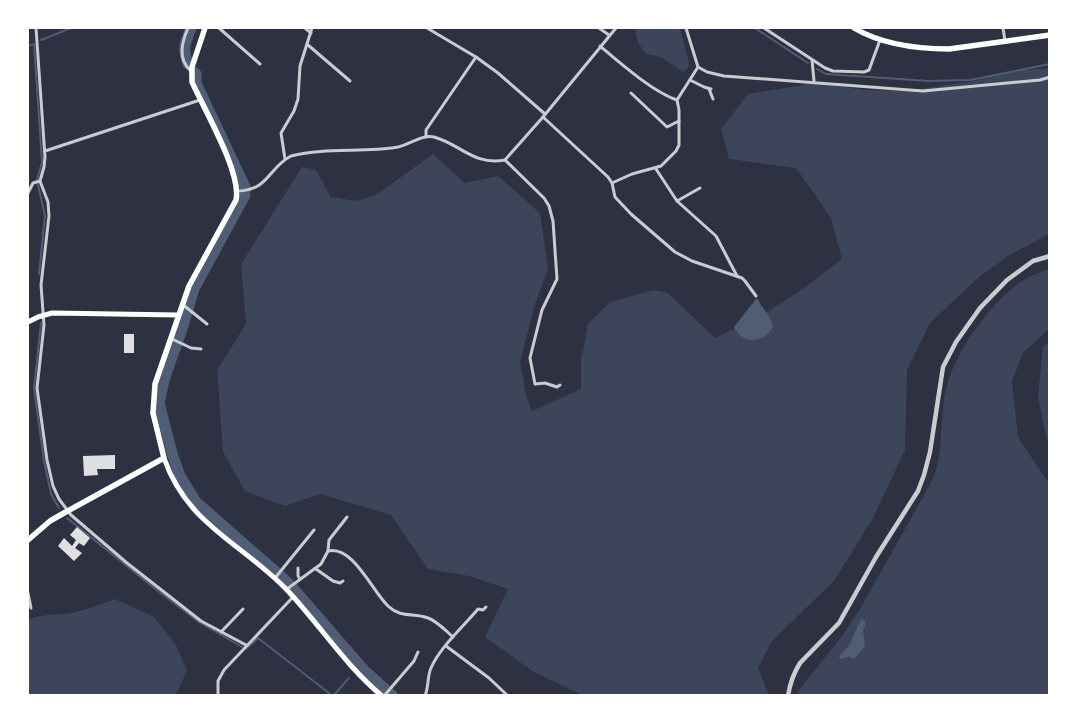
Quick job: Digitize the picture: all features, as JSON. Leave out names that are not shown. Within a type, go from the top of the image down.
[{"type":"main road","points":[[206,28],[191,72],[192,82],[233,170],[238,191],[236,200],[188,286],[186,307],[178,315],[155,384],[153,401],[156,428],[164,458],[169,474],[178,490],[192,508],[212,527],[275,578],[353,668],[385,694]]},
{"type":"main road","points":[[854,28],[880,40],[906,46],[933,49],[1050,35]]},
{"type":"main road","points":[[28,322],[44,315],[64,313],[178,315]]},
{"type":"main road","points":[[28,540],[50,521],[164,458]]},
{"type":"street","points":[[36,28],[45,151],[44,167],[38,181],[49,207],[41,285],[44,315],[37,378],[38,403],[50,474],[59,498],[67,511],[153,584],[201,621],[246,646]]},
{"type":"street","points":[[188,28],[181,51],[185,64],[191,72]]},
{"type":"street","points":[[219,28],[260,64]]},
{"type":"street","points":[[305,28],[311,33]]},
{"type":"street","points":[[286,159],[281,133],[294,111],[298,99],[300,66],[312,28]]},
{"type":"street","points":[[427,28],[476,57],[516,87],[608,177],[612,183],[615,197],[631,214],[675,252],[692,261],[737,276],[746,281],[756,296]]},
{"type":"street","points":[[599,28],[609,35]]},
{"type":"street","points":[[505,160],[544,116],[616,28]]},
{"type":"street","points":[[686,28],[698,67],[707,72],[724,76],[924,91],[1040,80],[1050,77]]},
{"type":"street","points":[[764,28],[812,60],[833,70],[864,72],[869,70],[880,40]]},
{"type":"street","points":[[1003,28],[1005,41]]},
{"type":"street","points":[[308,44],[350,81]]},
{"type":"street","points":[[600,46],[629,71],[677,100]]},
{"type":"street","points":[[426,137],[426,130],[476,57]]},
{"type":"street","points":[[812,60],[814,82]]},
{"type":"street","points":[[612,183],[632,174],[660,166],[676,151],[679,145],[677,100],[698,67]]},
{"type":"street","points":[[690,80],[710,89],[713,99]]},
{"type":"street","points":[[632,93],[667,127],[679,121]]},
{"type":"street","points":[[45,151],[200,100]]},
{"type":"street","points":[[238,191],[257,188],[286,159],[298,154],[395,147],[433,136],[481,159],[505,160],[544,198],[552,214],[557,279],[542,310],[530,360],[535,384],[560,385]]},
{"type":"street","points":[[656,168],[677,201],[716,236],[737,276]]},
{"type":"street","points":[[28,193],[33,182],[38,181]]},
{"type":"street","points":[[677,201],[700,188]]},
{"type":"street","points":[[788,696],[790,681],[795,670],[839,623],[876,556],[918,491],[930,452],[943,367],[956,342],[980,308],[1007,280],[1033,261],[1050,256]]},
{"type":"street","points":[[186,307],[207,324]]},
{"type":"street","points":[[170,338],[191,348],[201,348]]},
{"type":"street","points":[[287,590],[321,564],[328,551],[329,540],[347,517]]},
{"type":"street","points":[[275,578],[314,530]]},
{"type":"street","points":[[328,551],[334,549],[347,555],[381,598],[397,612],[405,616],[430,618],[453,637]]},
{"type":"street","points":[[298,568],[300,580]]},
{"type":"street","points":[[316,569],[333,581],[340,583],[343,581]]},
{"type":"street","points":[[28,594],[31,608]]},
{"type":"street","points":[[218,696],[218,681],[221,675],[293,597]]},
{"type":"street","points":[[426,696],[430,672],[435,660],[478,610],[483,610],[486,607]]},
{"type":"street","points":[[221,632],[244,609]]},
{"type":"street","points":[[446,646],[489,678],[508,696]]},
{"type":"street","points":[[385,694],[414,661],[418,652]]},
{"type":"shaded area","points":[[635,28],[680,28],[689,63],[688,68],[683,72],[661,57],[646,54],[638,43]]},
{"type":"shaded area","points":[[1049,68],[1049,234],[1008,256],[979,277],[930,323],[907,370],[905,450],[872,520],[834,581],[772,641],[758,668],[769,695],[582,695],[534,672],[485,637],[508,589],[469,576],[428,569],[391,515],[320,494],[285,506],[245,491],[223,452],[217,370],[246,324],[241,264],[302,167],[316,170],[331,197],[357,201],[376,195],[433,154],[465,183],[498,176],[540,213],[548,269],[535,304],[520,362],[526,395],[532,411],[581,389],[581,360],[588,324],[610,302],[654,290],[668,293],[715,338],[764,314],[804,288],[842,259],[831,218],[796,168],[729,159],[721,129],[748,94],[815,83],[865,90],[906,91],[974,81],[1010,71]]},
{"type":"shaded area","points":[[1049,269],[1049,329],[1023,353],[1012,381],[1018,437],[1047,481],[1049,480],[1049,695],[799,696],[798,691],[839,640],[860,609],[928,488],[938,461],[945,394],[956,361],[977,327],[1003,296],[1031,276]]},
{"type":"shaded area","points":[[756,299],[758,299],[769,316],[773,327],[764,337],[753,340],[742,337],[734,327]]},
{"type":"shaded area","points":[[1049,343],[1049,444],[1038,396],[1043,346]]},
{"type":"shaded area","points":[[115,599],[154,617],[176,645],[187,671],[177,692],[172,696],[28,695],[28,620],[42,616],[79,611]]},
{"type":"shaded area","points":[[861,619],[865,621],[866,625],[863,630],[865,646],[854,659],[849,657],[840,659],[839,656],[849,646]]},
{"type":"building","points":[[124,334],[134,334],[134,353],[124,353]]},
{"type":"building","points":[[115,455],[115,469],[97,469],[98,475],[84,476],[83,456]]},
{"type":"building","points":[[77,527],[90,538],[84,546],[79,543],[75,548],[82,553],[74,561],[58,546],[64,538],[72,546],[76,540],[70,535]]},
{"type":"waterway","points":[[41,40],[71,28]]},
{"type":"waterway","points":[[188,64],[185,46],[191,28]]},
{"type":"waterway","points":[[755,28],[808,63]]},
{"type":"waterway","points":[[28,46],[34,44],[42,162],[37,180],[45,216],[39,274]]},
{"type":"waterway","points":[[817,69],[826,74],[928,81],[970,80],[1050,64]]},
{"type":"waterway","points":[[194,72],[196,74],[196,83],[246,189]]},
{"type":"waterway","points":[[245,195],[194,289],[164,380],[159,403],[180,476],[196,502],[276,572]]},
{"type":"waterway","points":[[41,323],[34,388],[44,461],[51,494],[59,508]]},
{"type":"waterway","points":[[67,518],[199,622],[242,647]]},
{"type":"waterway","points":[[280,575],[289,584]]},
{"type":"waterway","points":[[293,588],[364,670],[393,696]]},
{"type":"waterway","points":[[246,649],[258,638],[329,693]]},
{"type":"waterway","points":[[334,695],[349,678]]}]
